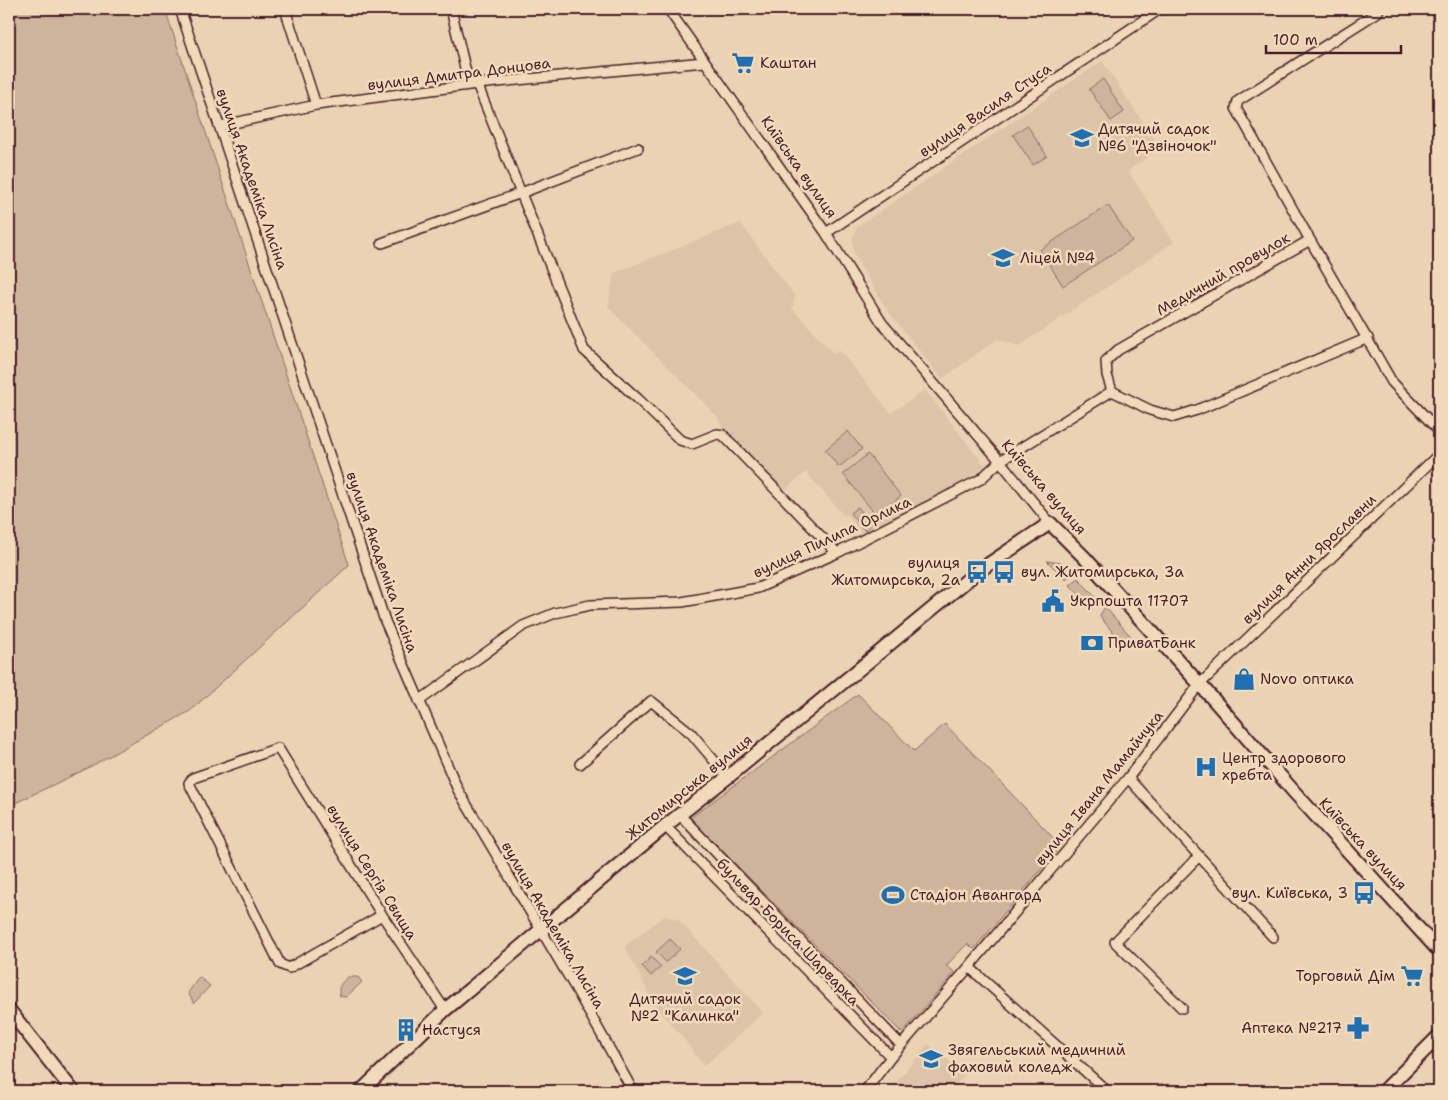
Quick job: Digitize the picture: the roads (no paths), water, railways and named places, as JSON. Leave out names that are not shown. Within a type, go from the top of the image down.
[{"type":"main road","name":"Київська вулиця","points":[[1050,523],[1084,557],[1294,793],[1439,951]]},
{"type":"main road","name":"Житомирська вулиця","points":[[361,1091],[445,1010],[665,826],[728,777],[977,572],[1050,523]]},
{"type":"main road","points":[[9,1010],[73,1091]]},
{"type":"main road","points":[[1384,1091],[1439,1036]]},
{"type":"street","name":"вулиця Академіка Лисіна","points":[[180,9],[385,621],[458,790],[633,1091]]},
{"type":"street","points":[[285,9],[316,105]]},
{"type":"street","points":[[451,9],[473,85],[520,193],[584,350],[680,440],[692,444],[716,434],[723,435],[836,554]]},
{"type":"street","name":"Київська вулиця","points":[[668,9],[826,233],[882,323],[1000,461],[1050,523]]},
{"type":"street","name":"вулиця Василя Стуса","points":[[826,233],[1160,9]]},
{"type":"street","points":[[1310,240],[1236,105],[1238,101],[1378,12]]},
{"type":"street","name":"вулиця Дмитра Донцова","points":[[220,126],[316,105],[473,85],[704,62]]},
{"type":"street","points":[[382,243],[638,148]]},
{"type":"street","name":"Медичний провулок","points":[[1112,391],[1107,375],[1106,361],[1118,350],[1310,240],[1392,382],[1439,431]]},
{"type":"street","points":[[1000,461],[1112,391],[1150,410],[1174,417],[1197,410],[1368,338]]},
{"type":"street","name":"вулиця Анни Ярославни","points":[[1199,685],[1439,454]]},
{"type":"street","name":"вулиця Пилипа Орлика","points":[[419,700],[523,626],[555,613],[590,605],[682,602],[758,588],[836,554],[981,479],[1000,461]]},
{"type":"street","name":"вулиця Івана Мамайчука","points":[[866,1091],[890,1057],[969,967],[1128,778],[1199,685]]},
{"type":"street","points":[[580,764],[651,701],[691,733],[728,777]]},
{"type":"street","name":"вулиця Сергія Свища","points":[[382,915],[289,968],[280,964],[189,783],[193,778],[278,748],[382,915],[445,1010]]},
{"type":"street","points":[[1128,778],[1273,937]]},
{"type":"street","name":"бульвар Бориса Шарварка","points":[[680,815],[902,1045]]},
{"type":"street","name":"бульвар Бориса Шарварка","points":[[665,826],[890,1057]]},
{"type":"street","points":[[1182,1008],[1115,942],[1199,856]]},
{"type":"street","points":[[969,967],[1107,1091]]},
{"type":"place","name":"Каштан","points":[[743,63]]},
{"type":"place","name":"Дитячий садок №6 \"Дзвіночок\"","points":[[1082,138]]},
{"type":"place","name":"Ліцей №4","points":[[1003,258]]},
{"type":"place","name":"вулиця Житомирська, 2а","points":[[977,572]]},
{"type":"place","name":"вул. Житомирська, 3а","points":[[1004,572]]},
{"type":"place","name":"Укрпошта 11707","points":[[1053,601]]},
{"type":"place","name":"ПриватБанк","points":[[1092,643]]},
{"type":"place","name":"Novo оптика","points":[[1244,679]]},
{"type":"place","name":"Центр здорового хребта","points":[[1206,767]]},
{"type":"place","name":"вул. Київська, 3","points":[[1364,893]]},
{"type":"place","name":"Стадіон Авангард","points":[[893,895]]},
{"type":"place","name":"Дитячий садок №2 \"Калинка\"","points":[[685,976]]},
{"type":"place","name":"Торговий Дім","points":[[1412,976]]},
{"type":"place","name":"Аптека №217","points":[[1358,1028]]},
{"type":"place","name":"Настуся","points":[[406,1030]]},
{"type":"place","name":"Звягельський медичний фаховий коледж","points":[[931,1059]]}]
